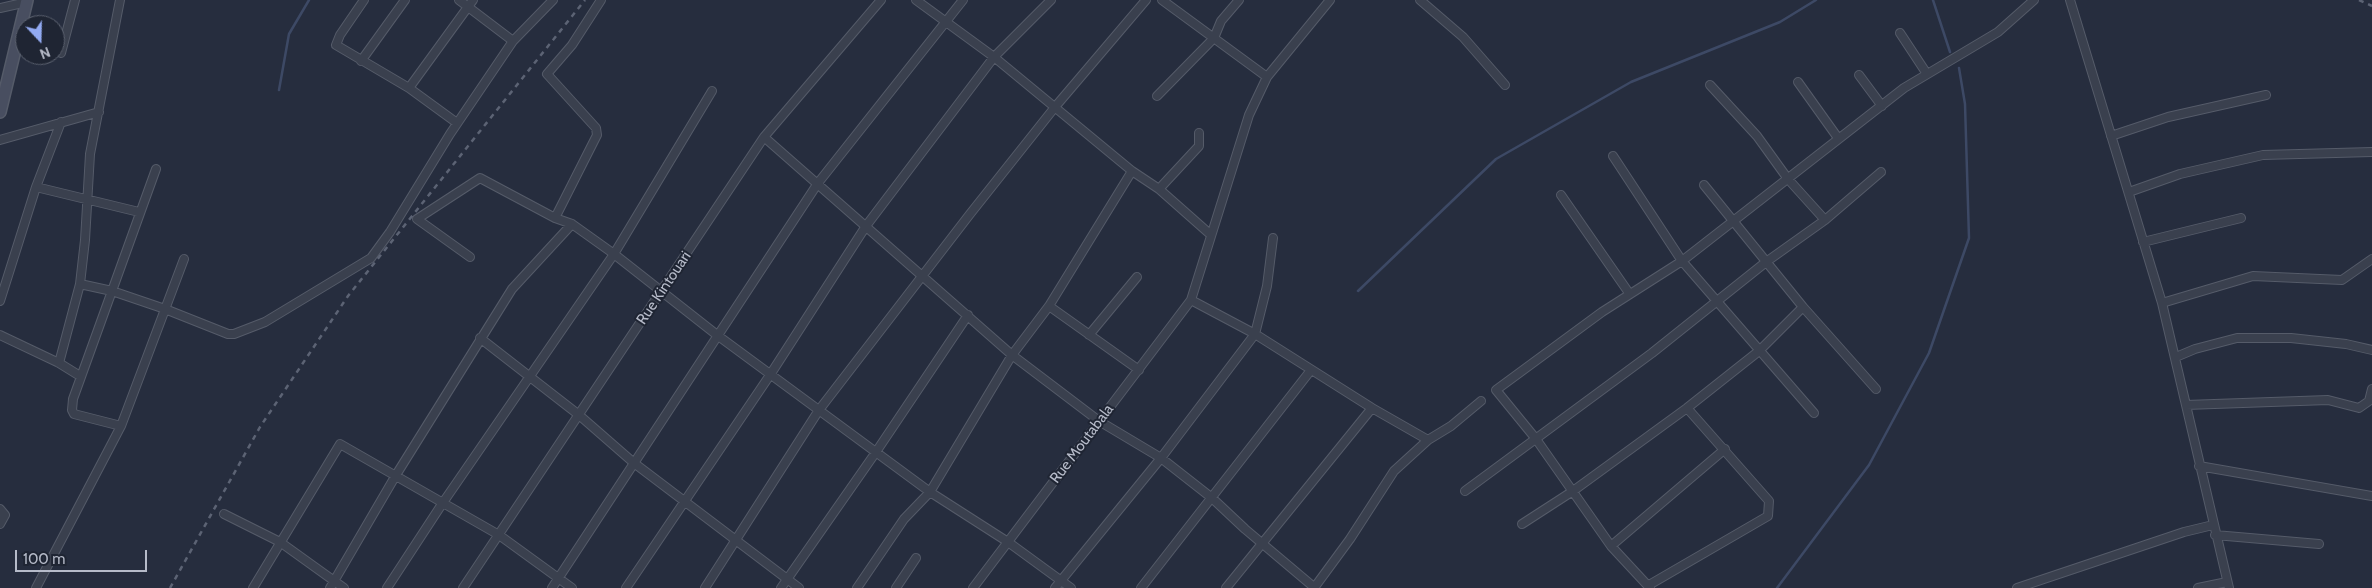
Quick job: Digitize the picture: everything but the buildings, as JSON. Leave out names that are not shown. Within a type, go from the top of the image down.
[{"type":"street","points":[[65,38],[75,0]]},
{"type":"street","points":[[59,363],[80,284],[90,154],[120,0]]},
{"type":"street","points":[[364,0],[340,35],[336,46],[410,88],[457,123]]},
{"type":"street","points":[[361,61],[405,0]]},
{"type":"street","points":[[459,0],[513,41]]},
{"type":"street","points":[[410,88],[473,0]]},
{"type":"street","points":[[80,284],[112,291],[165,309],[228,334],[234,334],[265,322],[371,258],[390,232],[457,123],[513,41],[553,0]]},
{"type":"street","points":[[555,218],[597,135],[596,128],[548,74],[572,45],[601,0]]},
{"type":"street","name":"Rue Kintouari","points":[[463,588],[764,138],[881,0]]},
{"type":"street","points":[[916,0],[994,58],[1211,235]]},
{"type":"street","points":[[552,588],[818,183],[963,0]]},
{"type":"street","points":[[626,588],[770,375],[866,226],[994,58],[1051,0]]},
{"type":"street","points":[[705,588],[818,410],[1055,107],[1146,0]]},
{"type":"street","points":[[1162,0],[1267,77]]},
{"type":"street","points":[[1157,96],[1214,38],[1221,21],[1239,0]]},
{"type":"street","name":"Rue Moutabala","points":[[973,588],[1191,300],[1249,115],[1267,77],[1330,0]]},
{"type":"street","points":[[1420,0],[1463,37],[1505,85]]},
{"type":"street","points":[[1687,408],[1769,501],[1768,516],[1650,587],[1611,546],[1536,439],[1496,390],[1629,294],[1682,261],[1904,88],[1998,32],[2034,0]]},
{"type":"street","points":[[2070,0],[2162,303],[2228,585],[2198,588]]},
{"type":"street","points":[[0,8],[27,1]]},
{"type":"street","points":[[0,112],[4,77],[27,1]]},
{"type":"street","points":[[1900,33],[1927,74]]},
{"type":"street","points":[[1859,75],[1882,106]]},
{"type":"street","points":[[1798,82],[1838,138]]},
{"type":"street","points":[[1710,85],[1757,136],[1788,179],[1825,220]]},
{"type":"street","points":[[387,588],[442,504],[614,254],[712,91]]},
{"type":"street","points":[[2112,136],[2168,117],[2266,95]]},
{"type":"street","points":[[0,140],[99,112]]},
{"type":"street","points":[[0,301],[36,187],[61,122]]},
{"type":"street","points":[[1158,190],[1199,146],[1200,133]]},
{"type":"street","points":[[764,138],[818,183],[1012,355],[1099,421],[1161,458],[1212,498],[1315,588],[1350,539],[1394,471],[1428,440],[1451,426],[1482,401]]},
{"type":"street","points":[[2129,192],[2180,174],[2263,155],[2372,152]]},
{"type":"street","points":[[1613,156],[1682,261],[1814,413]]},
{"type":"street","points":[[121,426],[74,414],[72,410],[73,399],[156,169]]},
{"type":"street","points":[[858,588],[904,519],[930,492],[1012,355],[1049,306],[1132,171]]},
{"type":"street","points":[[1465,491],[1598,394],[1766,262],[1825,220],[1881,172]]},
{"type":"street","points":[[470,257],[417,219],[480,178],[555,218],[572,224],[614,254],[770,375],[930,492],[1008,542],[1071,588]]},
{"type":"street","points":[[1704,185],[1803,307],[1876,389]]},
{"type":"street","points":[[36,187],[139,212]]},
{"type":"street","points":[[1561,195],[1629,294]]},
{"type":"street","points":[[2143,242],[2241,218]]},
{"type":"street","points":[[330,588],[396,475],[512,288],[572,224]]},
{"type":"street","points":[[1055,588],[1161,458],[1255,334],[1267,286],[1273,238]]},
{"type":"street","points":[[36,588],[121,426],[184,259]]},
{"type":"street","points":[[2162,303],[2252,276],[2342,280],[2372,259]]},
{"type":"street","points":[[1089,335],[1137,277]]},
{"type":"street","points":[[1191,300],[1255,334],[1372,408],[1428,440]]},
{"type":"street","points":[[1049,306],[1139,370]]},
{"type":"street","points":[[1522,524],[1573,491],[1687,408],[1759,351],[1803,307]]},
{"type":"street","points":[[781,588],[968,316]]},
{"type":"street","points":[[0,335],[59,363],[80,376]]},
{"type":"street","points":[[480,338],[579,415],[634,462],[799,588]]},
{"type":"street","points":[[2176,357],[2195,348],[2238,338],[2291,338],[2346,344],[2372,350]]},
{"type":"street","points":[[1141,588],[1311,370]]},
{"type":"street","points":[[2186,406],[2328,400],[2359,408],[2370,401],[2372,389]]},
{"type":"street","points":[[1226,588],[1372,408]]},
{"type":"street","points":[[253,588],[340,444],[499,535],[572,588]]},
{"type":"street","points":[[1611,546],[1725,449]]},
{"type":"street","points":[[2199,466],[2372,496]]},
{"type":"street","points":[[0,509],[4,515],[0,524]]},
{"type":"street","points":[[224,514],[280,542],[344,588]]},
{"type":"street","points":[[2017,588],[2175,535],[2213,525]]},
{"type":"street","points":[[2215,535],[2319,544]]},
{"type":"street","points":[[896,588],[916,558]]},
{"type":"waterway","points":[[279,90],[289,34],[309,0]]},
{"type":"waterway","points":[[1358,291],[1496,159],[1631,82],[1780,22],[1816,0]]},
{"type":"waterway","points":[[1933,0],[1950,52]]},
{"type":"waterway","points":[[1777,588],[1869,465],[1929,353],[1969,238],[1965,104],[1959,68]]},
{"type":"railway","points":[[170,588],[260,427],[348,296],[585,0]]},
{"type":"railway","points":[[2359,0],[2372,6]]}]
